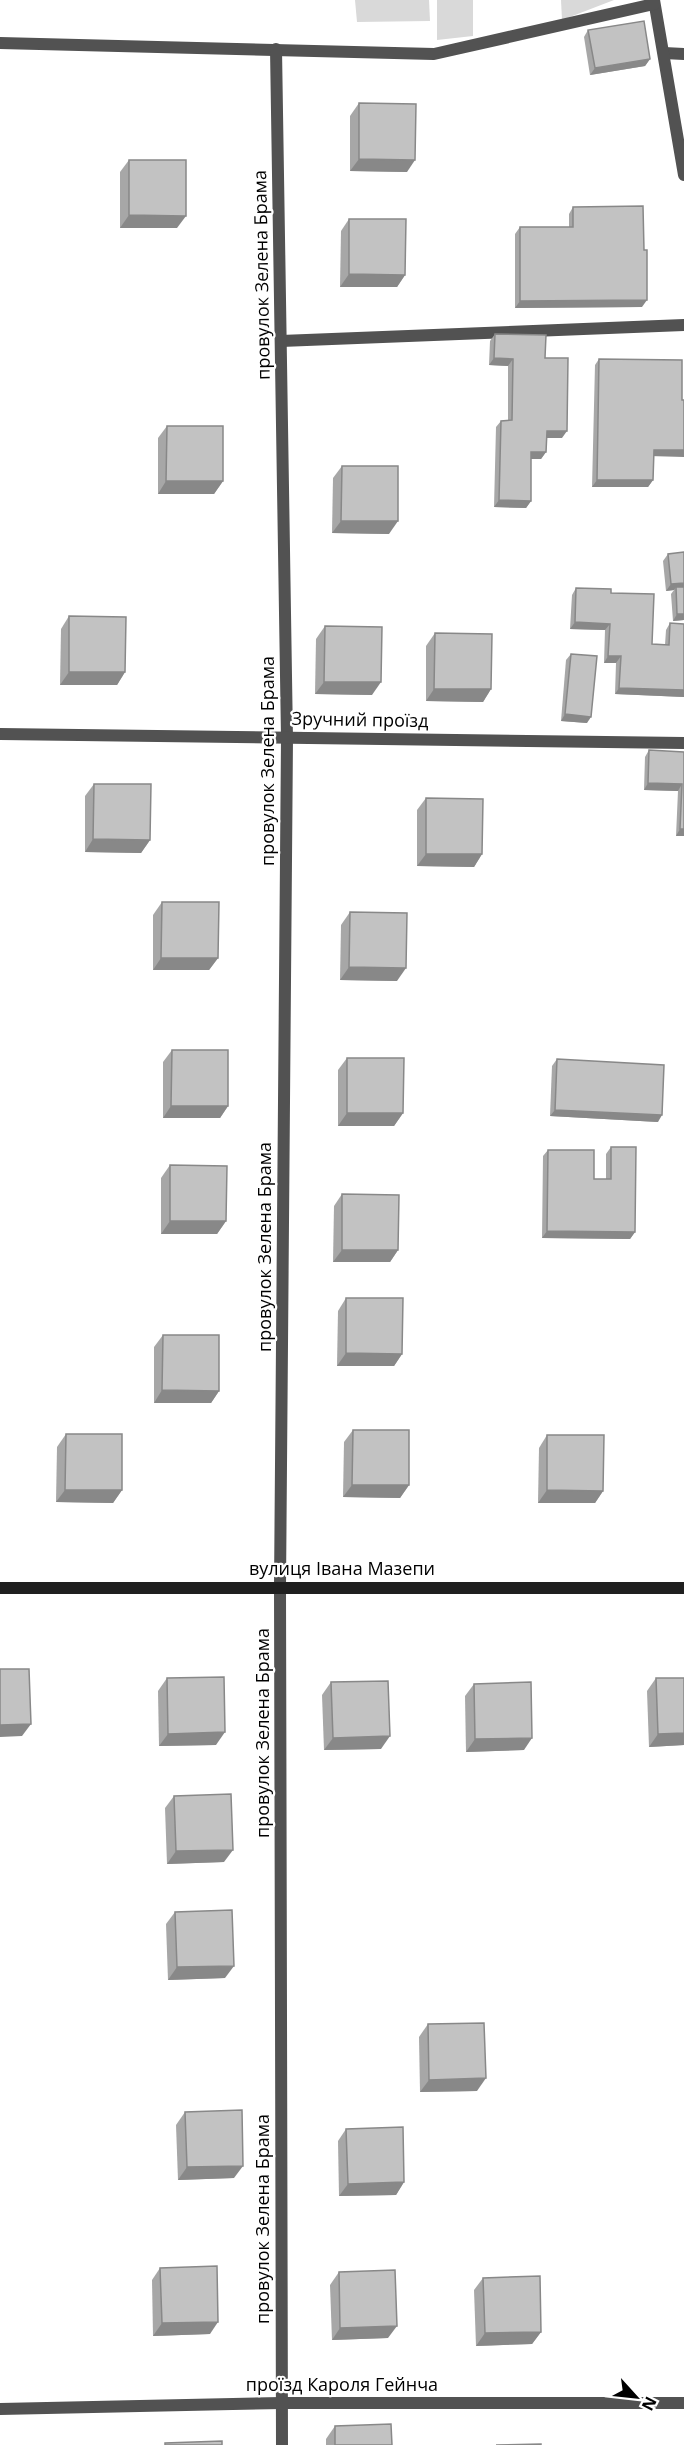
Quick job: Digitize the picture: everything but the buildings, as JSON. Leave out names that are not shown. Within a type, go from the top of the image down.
[{"type":"main road","name":"вулиця Івана Мазепи","points":[[0,1588],[684,1588]]},
{"type":"street","points":[[0,43],[434,54],[654,2],[684,175]]},
{"type":"street","name":"провулок Зелена Брама","points":[[276,49],[287,738],[280,1587],[282,2445]]},
{"type":"street","points":[[664,53],[684,54]]},
{"type":"street","points":[[281,341],[684,325]]},
{"type":"street","name":"Зручний проїзд","points":[[0,734],[684,743]]},
{"type":"street","name":"проїзд Кароля Гейнча","points":[[0,2409],[282,2403],[684,2403]]},
{"type":"shaded area","points":[[355,0],[429,0],[430,21],[357,22]]},
{"type":"shaded area","points":[[437,0],[473,0],[473,36],[437,40]]},
{"type":"shaded area","points":[[561,0],[614,0],[562,20]]}]
